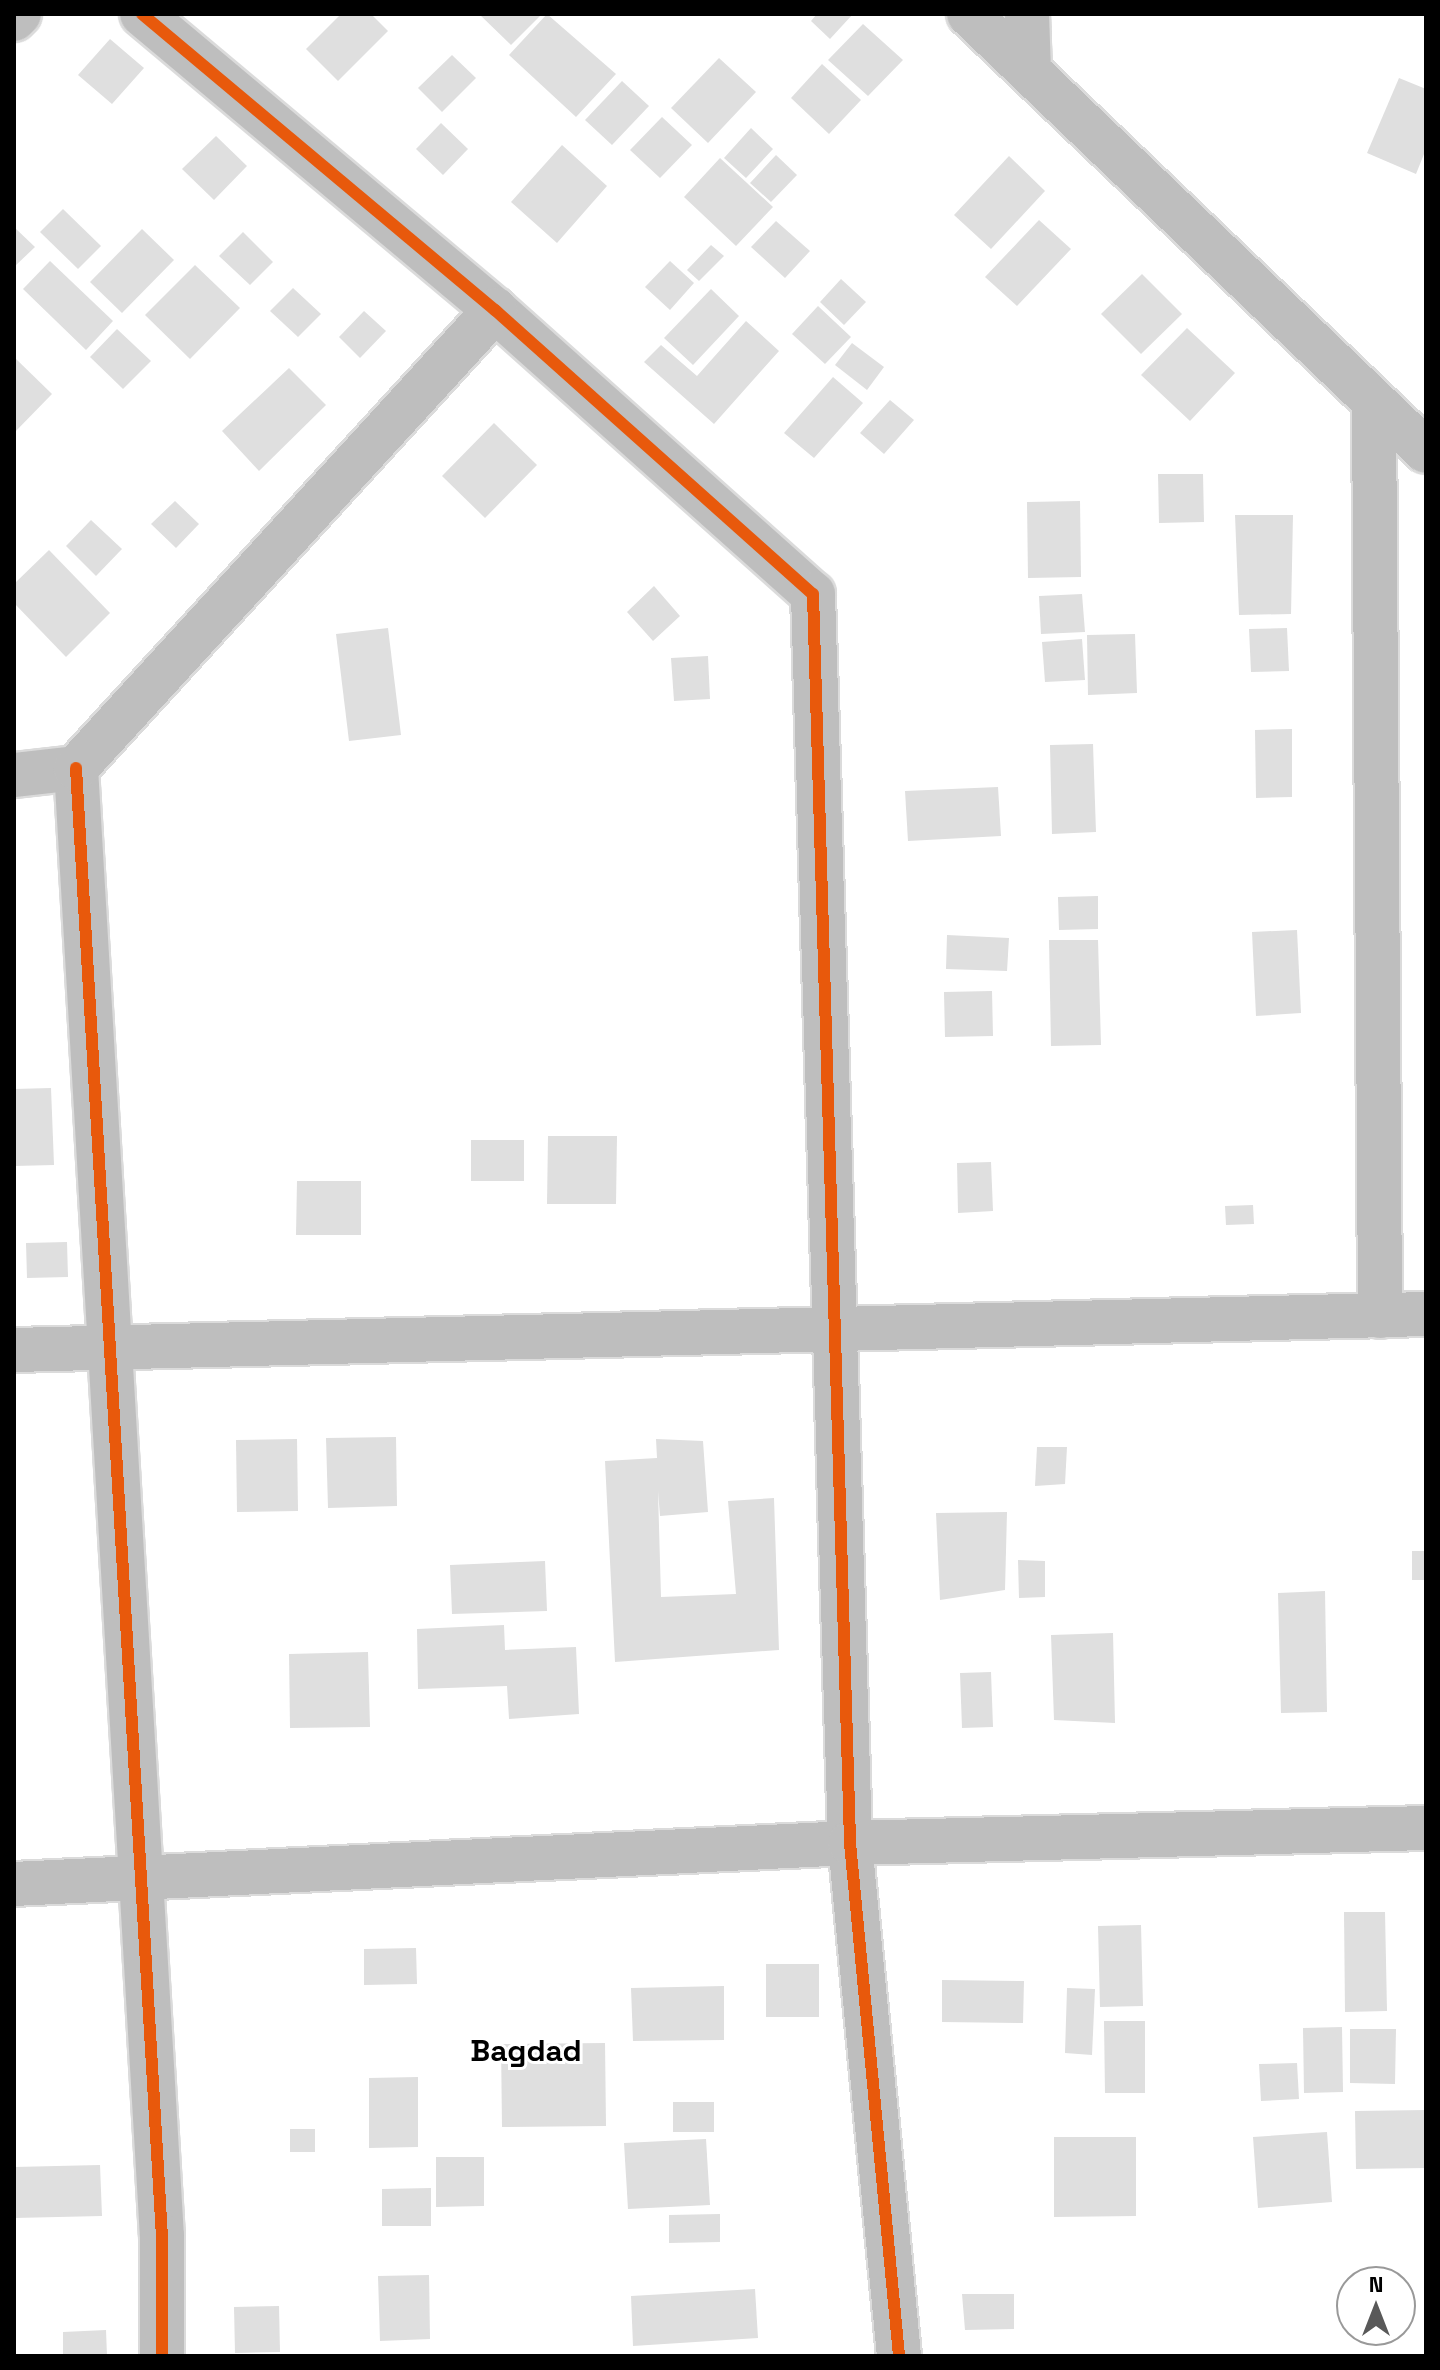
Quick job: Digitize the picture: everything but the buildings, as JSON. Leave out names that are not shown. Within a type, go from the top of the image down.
[{"type":"street","points":[[14,19],[19,14]]},
{"type":"street","points":[[142,14],[495,310],[813,594],[850,1843],[899,2356]]},
{"type":"street","points":[[969,14],[1426,451]]},
{"type":"street","points":[[1027,14],[1029,70]]},
{"type":"street","points":[[14,775],[76,768],[495,310]]},
{"type":"street","points":[[1374,403],[1380,1316]]},
{"type":"street","points":[[76,768],[162,2236],[162,2356]]},
{"type":"street","points":[[14,1350],[1426,1314]]},
{"type":"street","points":[[14,1884],[850,1843],[1426,1828]]},
{"type":"cycle path","points":[[142,14],[495,310],[813,594],[850,1843],[899,2356]]},
{"type":"cycle path","points":[[76,768],[162,2236],[162,2356]]},
{"type":"district","name":"Bagdad","points":[[526,2051]]}]
